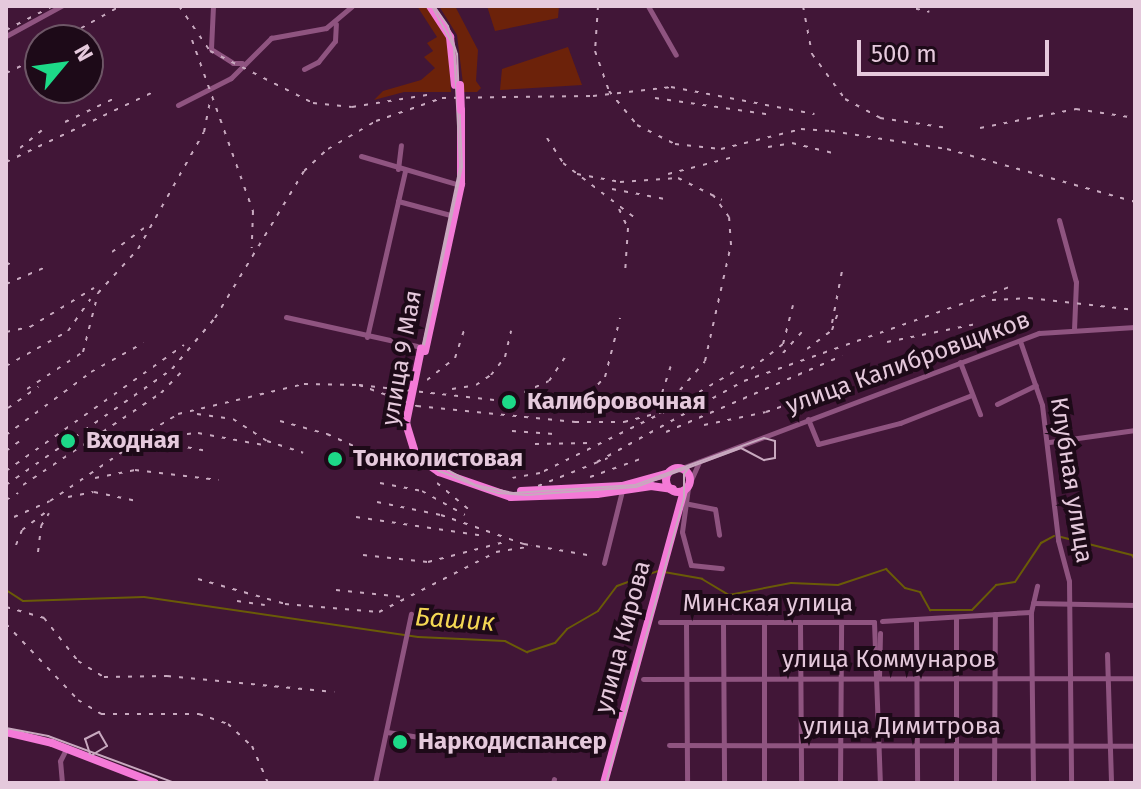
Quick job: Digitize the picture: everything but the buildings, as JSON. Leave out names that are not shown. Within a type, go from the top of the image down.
[{"type":"main road","name":"улица 9 Мая","points":[[430,6],[450,37],[458,85]]},
{"type":"main road","name":"улица 9 Мая","points":[[437,6],[455,35],[458,110],[453,216]]},
{"type":"main road","name":"улица 9 Мая","points":[[458,110],[463,167],[421,349],[410,423],[418,454],[432,463],[499,490],[682,488]]},
{"type":"main road","points":[[682,488],[666,474],[679,469],[685,502]]},
{"type":"main road","name":"улица 9 Мая","points":[[622,489],[666,474]]},
{"type":"main road","name":"улица Кирова","points":[[604,783],[659,579],[685,502]]},
{"type":"main road","points":[[6,732],[66,749],[155,783]]},
{"type":"street","points":[[6,36],[61,6]]},
{"type":"street","points":[[213,6],[211,49],[233,63],[243,63]]},
{"type":"street","points":[[178,105],[231,78],[271,38],[336,24],[352,6]]},
{"type":"street","points":[[648,6],[676,55]]},
{"type":"street","points":[[304,69],[318,62],[335,41],[336,24]]},
{"type":"street","points":[[398,169],[401,145]]},
{"type":"street","points":[[361,156],[456,184]]},
{"type":"street","points":[[367,337],[405,171]]},
{"type":"street","points":[[398,201],[453,216]]},
{"type":"street","points":[[1059,220],[1076,281],[1074,330]]},
{"type":"street","points":[[286,317],[421,349]]},
{"type":"street","name":"улица Калибровщиков","points":[[679,469],[1020,341],[1074,330],[1135,327]]},
{"type":"street","name":"Клубная улица","points":[[1020,341],[1036,385],[1049,442],[1058,540],[1069,581],[1071,783]]},
{"type":"street","points":[[960,362],[980,414]]},
{"type":"street","points":[[997,404],[1036,385]]},
{"type":"street","points":[[808,419],[818,444],[900,423],[972,395]]},
{"type":"street","points":[[1049,442],[1134,431]]},
{"type":"street","points":[[682,488],[699,461]]},
{"type":"street","points":[[604,563],[622,489]]},
{"type":"street","points":[[719,535],[715,509],[685,502],[682,532],[691,565],[722,568]]},
{"type":"street","points":[[1033,783],[1031,612],[1037,586]]},
{"type":"street","points":[[1033,603],[1135,605]]},
{"type":"street","name":"Минская улица","points":[[660,622],[916,622],[1031,612]]},
{"type":"street","points":[[375,783],[411,614]]},
{"type":"street","points":[[994,783],[995,614]]},
{"type":"street","points":[[956,618],[956,783]]},
{"type":"street","points":[[764,622],[764,783]]},
{"type":"street","points":[[800,622],[801,783]]},
{"type":"street","points":[[840,783],[841,622]]},
{"type":"street","points":[[878,622],[880,783]]},
{"type":"street","points":[[916,622],[917,783]]},
{"type":"street","points":[[686,623],[687,783]]},
{"type":"street","points":[[723,624],[724,783]]},
{"type":"street","points":[[878,641],[880,633]]},
{"type":"street","points":[[1107,654],[1111,783]]},
{"type":"street","name":"улица Коммунаров","points":[[643,679],[1135,678]]},
{"type":"street","points":[[387,732],[470,745]]},
{"type":"street","name":"улица Димитрова","points":[[669,745],[1135,746]]},
{"type":"street","points":[[62,783],[60,761],[66,749]]},
{"type":"shaded area","points":[[417,6],[427,6],[436,15],[448,41],[451,92],[404,92],[374,100],[383,91],[421,80],[435,68],[424,57],[433,51],[427,43],[437,37]]},
{"type":"shaded area","points":[[439,6],[455,6],[478,50],[476,81],[481,88],[477,92],[464,92],[457,35]]},
{"type":"shaded area","points":[[487,6],[559,6],[558,18],[495,31]]},
{"type":"shaded area","points":[[568,47],[582,85],[500,90],[502,69]]},
{"type":"waterway","name":"Башик","points":[[664,572],[702,579],[729,595],[791,583],[838,585],[886,569],[905,588],[920,592],[930,610],[972,610],[996,585],[1015,582],[1041,543],[1054,536]]},
{"type":"waterway","name":"Башик","points":[[1061,537],[1132,555],[1135,560]]},
{"type":"waterway","name":"Башик","points":[[6,590],[23,601],[144,597],[418,637],[505,641],[527,652],[555,643],[567,629],[598,611],[617,586],[658,571]]},
{"type":"tram line","points":[[432,6],[454,47],[460,167],[408,416],[409,439],[417,455],[439,471],[484,489],[527,495],[636,487],[741,448],[764,460],[775,458],[775,441],[764,438],[635,485],[513,493],[475,485],[418,454],[410,438],[409,416],[462,167],[457,54],[448,26],[434,6]]},
{"type":"tram line","points":[[606,783],[684,498],[684,474],[690,466]]},
{"type":"tram line","points":[[6,728],[48,736],[175,783]]},
{"type":"tram line","points":[[90,754],[85,739],[99,732],[107,746],[92,755]]},
{"type":"railway","points":[[6,30],[53,6]]},
{"type":"railway","points":[[88,24],[120,6]]},
{"type":"railway","points":[[179,6],[210,51],[313,103],[352,107],[433,94]]},
{"type":"railway","points":[[598,6],[595,51],[609,91],[637,125],[675,144],[721,149],[801,129],[831,131],[947,149],[1135,202]]},
{"type":"railway","points":[[803,6],[812,54],[845,99],[880,118],[948,128]]},
{"type":"railway","points":[[904,6],[929,12]]},
{"type":"railway","points":[[192,40],[253,211],[252,248]]},
{"type":"railway","points":[[6,73],[24,65]]},
{"type":"railway","points":[[6,485],[172,369],[215,318],[304,171],[328,149],[376,121],[442,98],[593,96],[671,87],[814,114]]},
{"type":"railway","points":[[6,162],[151,93]]},
{"type":"railway","points":[[655,98],[773,115]]},
{"type":"railway","points":[[65,122],[113,99]]},
{"type":"railway","points":[[27,389],[83,352],[98,293],[138,249],[204,132],[210,102]]},
{"type":"railway","points":[[980,128],[1076,109],[1135,118]]},
{"type":"railway","points":[[20,148],[42,130]]},
{"type":"railway","points":[[547,138],[563,163],[634,217]]},
{"type":"railway","points":[[768,147],[792,143],[833,153]]},
{"type":"railway","points":[[668,174],[737,156]]},
{"type":"railway","points":[[577,174],[620,182],[678,178],[722,200]]},
{"type":"railway","points":[[612,189],[670,200]]},
{"type":"railway","points":[[680,390],[705,361],[731,245],[729,217],[713,195]]},
{"type":"railway","points":[[619,209],[628,228],[625,273]]},
{"type":"railway","points":[[112,252],[144,228]]},
{"type":"railway","points":[[6,265],[16,260]]},
{"type":"railway","points":[[832,323],[843,266]]},
{"type":"railway","points":[[6,284],[46,267]]},
{"type":"railway","points":[[597,462],[744,381],[1010,287]]},
{"type":"railway","points":[[6,332],[30,327],[94,288]]},
{"type":"railway","points":[[992,300],[1029,298],[1135,310]]},
{"type":"railway","points":[[6,366],[68,331],[90,299]]},
{"type":"railway","points":[[751,369],[783,344],[793,305]]},
{"type":"railway","points":[[807,349],[832,330],[838,313]]},
{"type":"railway","points":[[566,402],[590,393],[605,377],[620,318]]},
{"type":"railway","points":[[887,342],[976,324]]},
{"type":"railway","points":[[427,380],[455,358],[466,325]]},
{"type":"railway","points":[[452,389],[476,385],[491,375],[505,357],[511,331]]},
{"type":"railway","points":[[783,353],[802,332]]},
{"type":"railway","points":[[6,435],[91,372],[143,343]]},
{"type":"railway","points":[[6,471],[184,345]]},
{"type":"railway","points":[[513,397],[549,381],[567,354]]},
{"type":"railway","points":[[666,432],[842,356]]},
{"type":"railway","points":[[699,392],[749,363]]},
{"type":"railway","points":[[644,405],[662,393],[671,366]]},
{"type":"railway","points":[[23,485],[161,393],[185,368]]},
{"type":"railway","points":[[704,425],[766,412],[872,375]]},
{"type":"railway","points":[[150,431],[178,414],[304,384],[359,385],[586,410]]},
{"type":"railway","points":[[359,385],[417,406],[575,422],[624,422],[666,411],[540,473],[512,478]]},
{"type":"railway","points":[[8,408],[38,387]]},
{"type":"railway","points":[[576,405],[643,408],[699,396]]},
{"type":"railway","points":[[197,414],[233,419],[267,441],[303,453]]},
{"type":"railway","points":[[280,421],[327,434],[400,467]]},
{"type":"railway","points":[[14,517],[50,501],[159,427]]},
{"type":"railway","points":[[512,431],[554,434]]},
{"type":"railway","points":[[163,437],[198,433],[269,446]]},
{"type":"railway","points":[[6,451],[20,441]]},
{"type":"railway","points":[[133,453],[164,443],[207,451]]},
{"type":"railway","points":[[535,444],[590,443]]},
{"type":"railway","points":[[538,486],[608,458]]},
{"type":"railway","points":[[590,477],[643,458]]},
{"type":"railway","points":[[95,478],[135,470],[218,480]]},
{"type":"railway","points":[[380,483],[422,491],[465,515]]},
{"type":"railway","points":[[437,483],[473,513]]},
{"type":"railway","points":[[68,497],[94,492],[133,500]]},
{"type":"railway","points":[[6,500],[18,493]]},
{"type":"railway","points":[[377,502],[441,515],[524,544],[593,556]]},
{"type":"railway","points":[[16,545],[22,530],[47,511]]},
{"type":"railway","points":[[38,552],[41,526],[49,513]]},
{"type":"railway","points":[[356,517],[485,536]]},
{"type":"railway","points":[[363,555],[428,562],[504,542]]},
{"type":"railway","points":[[198,579],[285,604],[379,612],[496,552],[532,546]]},
{"type":"railway","points":[[336,590],[404,597]]},
{"type":"railway","points":[[237,601],[265,605]]},
{"type":"railway","points":[[6,607],[44,618],[78,661],[104,677],[167,676],[334,692]]},
{"type":"railway","points":[[6,624],[78,700],[101,714],[199,714],[228,724],[252,746],[268,783]]},
{"type":"place","name":"Калибровочная","points":[[509,402]]},
{"type":"place","name":"Входная","points":[[68,441]]},
{"type":"place","name":"Тонколистовая","points":[[335,459]]},
{"type":"place","name":"Наркодиспансер","points":[[400,742]]}]
